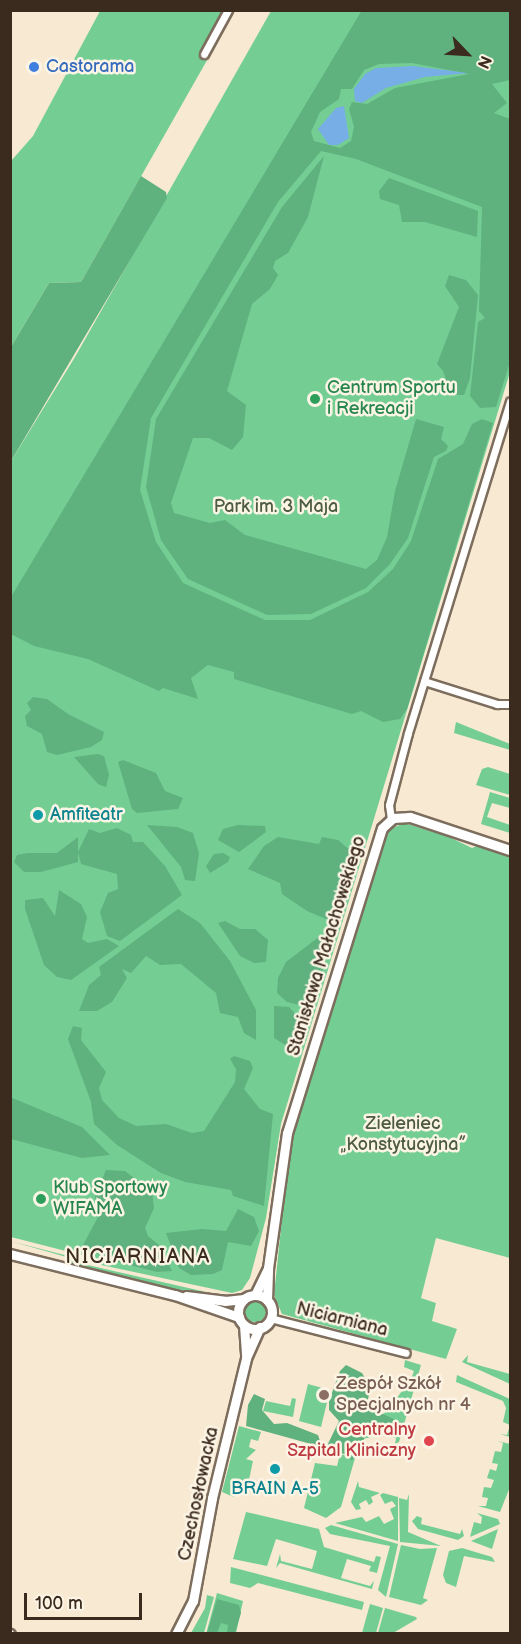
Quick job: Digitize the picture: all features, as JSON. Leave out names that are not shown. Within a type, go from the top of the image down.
[{"type":"street","points":[[204,54],[228,10]]},
{"type":"street","name":"Stanisława Małachowskiego","points":[[267,1300],[268,1268],[287,1133],[375,845],[391,819],[389,805],[424,681],[509,411],[510,401]]},
{"type":"street","points":[[424,681],[497,704],[510,704]]},
{"type":"street","points":[[391,819],[410,817],[510,850]]},
{"type":"street","points":[[10,1254],[175,1295],[225,1301],[255,1295],[267,1300],[270,1318],[260,1328],[175,1295]]},
{"type":"street","name":"Stanisława Małachowskiego","points":[[255,1295],[268,1268]]},
{"type":"street","points":[[242,1321],[244,1299]]},
{"type":"street","name":"Niciarniana","points":[[270,1318],[406,1353]]},
{"type":"street","name":"Czechosłowacka","points":[[242,1321],[246,1358]]},
{"type":"street","name":"Czechosłowacka","points":[[176,1634],[194,1601],[210,1506],[246,1358],[260,1328]]},
{"type":"green space","points":[[362,10],[510,11],[510,80],[492,84],[507,103],[494,113],[510,119],[510,362],[496,407],[480,408],[470,396],[478,322],[485,318],[479,311],[482,207],[356,159],[321,151],[278,202],[151,418],[140,490],[156,542],[183,583],[265,620],[310,620],[368,592],[393,569],[411,541],[438,459],[463,444],[472,424],[482,419],[493,423],[407,709],[400,719],[383,722],[361,711],[352,714],[234,679],[234,672],[208,665],[191,678],[198,699],[163,688],[159,691],[88,659],[34,646],[11,634],[11,597]],"holes":[[[412,63],[469,74],[395,88],[367,104],[352,102],[349,109],[354,127],[351,141],[340,148],[314,141],[311,132],[320,112],[339,99],[341,89],[352,89],[364,70],[379,64]]]},
{"type":"green space","points":[[100,11],[235,11],[81,282],[49,283],[11,347],[11,161],[33,136]]},
{"type":"green space","name":"Park im. 3 Maja","points":[[271,11],[510,11],[510,372],[281,1124],[266,1218],[250,1278],[242,1290],[232,1293],[92,1263],[93,1258],[11,1237],[11,461],[75,357]]},
{"type":"green space","points":[[324,156],[308,217],[288,253],[275,261],[273,268],[278,275],[270,289],[252,304],[227,391],[246,405],[243,437],[232,450],[209,438],[193,438],[171,503],[174,513],[210,523],[225,520],[245,535],[366,569],[377,560],[387,537],[395,491],[416,419],[444,427],[441,439],[448,446],[446,451],[434,457],[408,538],[390,564],[366,588],[311,614],[267,615],[188,579],[161,540],[146,487],[156,419],[282,207]]},
{"type":"green space","points":[[141,176],[166,192],[167,198],[11,461],[11,347],[49,283],[81,282]]},
{"type":"green space","points":[[389,178],[478,211],[477,237],[425,222],[402,222],[399,205],[380,199],[379,191]]},
{"type":"green space","points":[[449,275],[466,280],[478,295],[470,378],[464,395],[450,391],[443,371],[437,364],[459,307],[445,286]]},
{"type":"green space","points":[[33,697],[47,699],[68,714],[104,732],[102,740],[91,747],[57,755],[47,752],[42,734],[27,726],[25,716],[31,710],[27,703]]},
{"type":"green space","points":[[456,722],[510,744],[510,750],[454,733]]},
{"type":"green space","points":[[98,754],[104,756],[109,775],[106,787],[98,784],[74,757]]},
{"type":"green space","points":[[123,760],[156,773],[165,791],[183,798],[178,809],[137,813],[132,809],[118,762]]},
{"type":"green space","points":[[488,767],[510,774],[510,795],[476,785],[482,769]]},
{"type":"green space","points":[[490,792],[510,798],[510,808],[492,803],[487,817],[510,825],[510,833],[481,824]]},
{"type":"green space","name":"Zieleniec „Konstytucyjna”","points":[[404,823],[447,836],[472,848],[479,845],[510,855],[510,1258],[436,1238],[421,1298],[436,1303],[432,1321],[457,1329],[446,1359],[282,1314],[274,1295],[290,1142],[369,878],[388,830]]},
{"type":"green space","points":[[147,825],[177,827],[193,833],[199,853],[195,881],[185,880],[181,867]]},
{"type":"green space","points":[[238,825],[265,826],[266,832],[239,852],[218,840],[223,829]]},
{"type":"green space","points":[[117,828],[131,835],[133,842],[143,842],[165,866],[182,895],[120,941],[107,936],[100,912],[108,893],[118,889],[117,874],[81,864],[78,852],[89,829],[100,833]]},
{"type":"green space","points":[[78,837],[78,862],[41,872],[24,872],[14,862],[17,855],[57,853]]},
{"type":"green space","points":[[278,837],[319,844],[322,837],[338,840],[358,857],[338,924],[307,911],[282,894],[280,883],[248,869],[264,846]]},
{"type":"green space","points":[[223,853],[230,857],[228,862],[210,873],[206,866],[214,854]]},
{"type":"green space","points":[[59,890],[81,904],[87,917],[82,939],[88,943],[107,939],[119,946],[71,980],[57,977],[44,965],[25,909],[25,900],[43,898],[55,916]]},
{"type":"green space","points":[[178,909],[200,923],[230,961],[256,1010],[256,1040],[244,1033],[238,1017],[220,1013],[216,993],[181,964],[160,965],[146,956],[131,973],[122,969],[127,978],[112,1002],[97,1011],[79,1011],[89,985],[101,975],[99,967]]},
{"type":"green space","points":[[225,921],[240,929],[255,929],[268,940],[266,962],[254,963],[240,956],[218,923]]},
{"type":"green space","points":[[320,936],[332,939],[311,1008],[287,1002],[277,993],[278,978],[286,962]]},
{"type":"green space","points":[[274,1006],[289,1007],[305,1025],[299,1047],[290,1048],[274,1038]]},
{"type":"green space","points":[[73,1026],[82,1028],[81,1040],[106,1072],[99,1088],[102,1100],[119,1118],[136,1126],[166,1124],[192,1133],[204,1131],[235,1082],[236,1069],[230,1059],[234,1056],[250,1061],[253,1068],[244,1089],[260,1109],[273,1114],[264,1206],[233,1196],[231,1190],[185,1182],[161,1173],[117,1145],[94,1124],[91,1102],[68,1039]]},
{"type":"green space","points":[[10,1097],[82,1127],[110,1155],[82,1158],[11,1139]]},
{"type":"green space","points":[[106,1170],[125,1171],[152,1192],[154,1208],[145,1228],[148,1236],[160,1246],[172,1271],[157,1272],[106,1259],[83,1245],[98,1217],[95,1197]]},
{"type":"green space","points":[[238,1209],[254,1217],[259,1231],[251,1246],[228,1242],[222,1270],[213,1274],[191,1275],[179,1268],[166,1233],[202,1229],[226,1231]]},
{"type":"green space","points":[[10,1241],[84,1260],[83,1264],[228,1297],[164,1288],[70,1264],[70,1258]]},
{"type":"green space","points":[[251,1300],[259,1300],[266,1307],[266,1315],[259,1322],[251,1322],[244,1315],[244,1307]]},
{"type":"green space","points":[[468,1355],[467,1362],[510,1374],[510,1384],[462,1362]]},
{"type":"green space","points":[[405,1360],[421,1365],[399,1442],[395,1444],[396,1438],[374,1432],[372,1437],[362,1439],[358,1434],[387,1411],[411,1379],[414,1371],[404,1367]]},
{"type":"green space","points":[[346,1365],[362,1373],[371,1388],[366,1406],[402,1423],[393,1432],[370,1428],[352,1461],[347,1455],[326,1448],[339,1421],[329,1410],[329,1401],[340,1371]]},
{"type":"green space","points":[[457,1375],[510,1399],[510,1425],[503,1422],[506,1408],[503,1401],[456,1382]]},
{"type":"green space","points":[[308,1384],[330,1390],[321,1427],[299,1421]]},
{"type":"green space","points":[[254,1394],[265,1399],[262,1410],[274,1424],[287,1423],[318,1435],[322,1447],[246,1426],[248,1405]]},
{"type":"green space","points":[[292,1398],[296,1399],[293,1417],[263,1411],[266,1401],[290,1406]]},
{"type":"green space","points":[[510,1425],[510,1437],[500,1434],[507,1435]]},
{"type":"green space","points":[[239,1426],[261,1432],[258,1441],[251,1439],[249,1447],[256,1450],[246,1459],[253,1461],[247,1489],[239,1488],[234,1497],[222,1492]]},
{"type":"green space","points":[[498,1441],[510,1444],[510,1487],[500,1512],[478,1506],[486,1506],[488,1498],[482,1497],[484,1487],[491,1488],[494,1480],[487,1478],[490,1469],[496,1471],[498,1464],[492,1463],[495,1451],[501,1452],[503,1443]]},
{"type":"green space","points":[[340,1454],[355,1458],[341,1507],[326,1518],[304,1508],[315,1463],[337,1466]]},
{"type":"green space","points":[[358,1481],[359,1487],[380,1493],[371,1497],[373,1502],[369,1505],[366,1500],[359,1504],[361,1509],[356,1510],[351,1502]]},
{"type":"green space","points":[[383,1493],[398,1497],[398,1541],[335,1523],[362,1517],[366,1522],[379,1516],[384,1524],[394,1519],[390,1509],[396,1506],[392,1501],[385,1504],[380,1495]]},
{"type":"green space","points":[[409,1494],[408,1532],[441,1546],[400,1542],[399,1498],[407,1500]]},
{"type":"green space","points":[[246,1512],[319,1529],[324,1547],[374,1562],[376,1556],[381,1557],[377,1573],[369,1571],[371,1566],[347,1559],[341,1578],[370,1586],[374,1581],[372,1589],[280,1563],[276,1568],[280,1554],[281,1561],[312,1569],[317,1551],[276,1539],[267,1566],[233,1559]]},
{"type":"green space","points":[[477,1513],[498,1519],[500,1524],[470,1537],[474,1522],[481,1524],[482,1517]]},
{"type":"green space","points":[[417,1516],[422,1518],[421,1524],[460,1534],[462,1529],[464,1536],[458,1540],[418,1529],[412,1521]]},
{"type":"green space","points":[[331,1525],[398,1544],[386,1597],[378,1590],[390,1546],[330,1534],[325,1528]]},
{"type":"green space","points":[[498,1529],[492,1549],[471,1541]]},
{"type":"green space","points":[[401,1545],[420,1549],[437,1548],[423,1598],[428,1600],[421,1605],[389,1597]]},
{"type":"green space","points":[[462,1548],[492,1557],[495,1562],[464,1556],[456,1587],[446,1583],[443,1575],[449,1551]]},
{"type":"green space","points":[[231,1567],[364,1602],[362,1610],[258,1583],[250,1588],[230,1583]]},
{"type":"green space","points":[[217,1593],[243,1601],[236,1633],[206,1634]]},
{"type":"green space","points":[[207,1595],[214,1597],[204,1633],[191,1633],[205,1608]]},
{"type":"green space","points":[[217,1599],[239,1605],[241,1613],[235,1633],[227,1633],[228,1625],[221,1623],[217,1633],[207,1633]]},
{"type":"green space","points":[[370,1604],[383,1608],[376,1633],[362,1633]]},
{"type":"green space","points":[[385,1608],[417,1619],[393,1633],[378,1633]]},
{"type":"water","points":[[413,66],[468,73],[425,77],[386,88],[362,103],[355,101],[354,89],[365,74],[376,68]]},
{"type":"water","points":[[344,106],[349,138],[338,145],[329,145],[318,129],[336,108]]},
{"type":"place","name":"Castorama","points":[[34,67]]},
{"type":"place","name":"Centrum Sportu i Rekreacji","points":[[315,399]]},
{"type":"place","name":"Amfiteatr","points":[[38,815]]},
{"type":"place","name":"Klub Sportowy WIFAMA","points":[[41,1199]]},
{"type":"place","name":"Zespół Szkół Specjalnych nr 4","points":[[324,1395]]},
{"type":"place","name":"Centralny Szpital Kliniczny","points":[[429,1441]]},
{"type":"place","name":"BRAIN A-5","points":[[275,1469]]},
{"type":"district","name":"NICIARNIANA","points":[[138,1257]]}]
